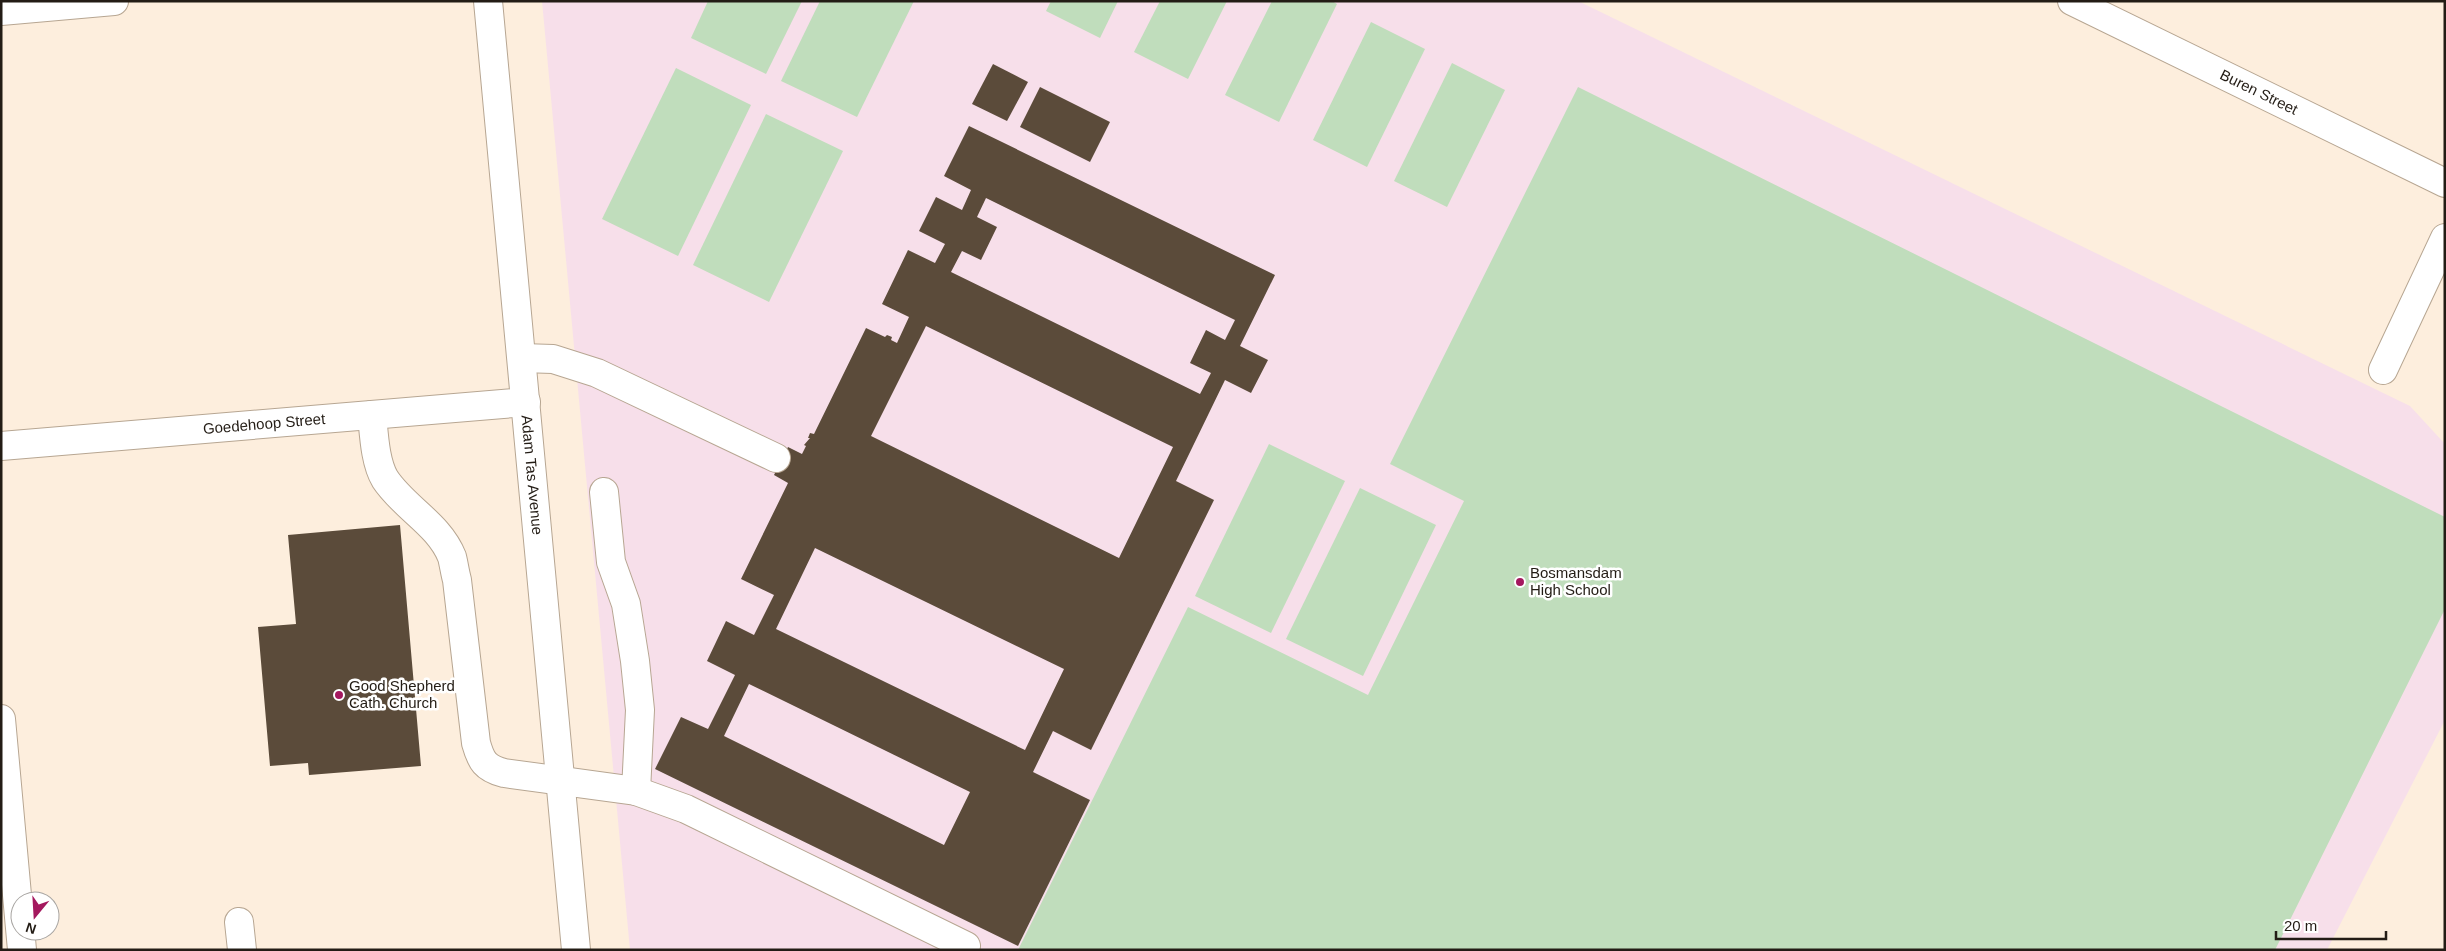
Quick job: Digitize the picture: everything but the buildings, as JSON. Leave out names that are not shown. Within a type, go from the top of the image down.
[{"type":"street","points":[[1,11],[69,3],[114,1]]},
{"type":"street","name":"Adam Tas Avenue","points":[[488,1],[576,950]]},
{"type":"street","name":"Buren Street","points":[[2072,1],[2445,183]]},
{"type":"street","points":[[2383,370],[2445,238]]},
{"type":"street","points":[[522,358],[553,359],[597,373],[776,458]]},
{"type":"street","name":"Goedehoop Street","points":[[1,446],[526,402]]},
{"type":"street","points":[[372,415],[380,467],[384,478],[432,527],[452,557],[457,580],[476,742],[482,762],[488,768],[504,773],[636,791],[686,809],[966,946]]},
{"type":"street","points":[[604,492],[611,562],[626,604],[635,661],[640,710],[636,791]]},
{"type":"street","points":[[1,719],[22,950]]},
{"type":"street","points":[[239,922],[242,950]]},
{"type":"shaded area","name":"Bosmansdam High School","points":[[542,1],[1578,1],[2410,406],[2445,444],[2445,720],[2327,950],[630,950]]},
{"type":"green space","points":[[708,1],[802,1],[766,74],[691,38]]},
{"type":"green space","points":[[820,1],[914,1],[857,117],[781,81]]},
{"type":"green space","points":[[1051,1],[1118,1],[1100,38],[1046,11]]},
{"type":"green space","points":[[1160,1],[1227,1],[1188,79],[1134,52]]},
{"type":"green space","points":[[1272,1],[1332,1],[1337,4],[1279,122],[1225,95]]},
{"type":"green space","points":[[1371,22],[1425,49],[1367,167],[1313,140]]},
{"type":"green space","points":[[1452,63],[1505,90],[1447,207],[1394,181]]},
{"type":"green space","points":[[676,68],[751,105],[678,256],[602,219]]},
{"type":"green space","points":[[1578,87],[2445,517],[2445,609],[2275,950],[1018,950],[1188,607],[1368,695],[1464,501],[1390,464]]},
{"type":"green space","points":[[766,114],[843,151],[769,302],[693,265]]},
{"type":"green space","points":[[1269,444],[1345,481],[1271,633],[1195,596]]},
{"type":"green space","points":[[1360,488],[1436,525],[1363,676],[1286,639]]},
{"type":"place","name":"Bosmansdam High School","points":[[1520,582]]},
{"type":"place","name":"Good Shepherd Cath. Church","points":[[339,695]]}]
